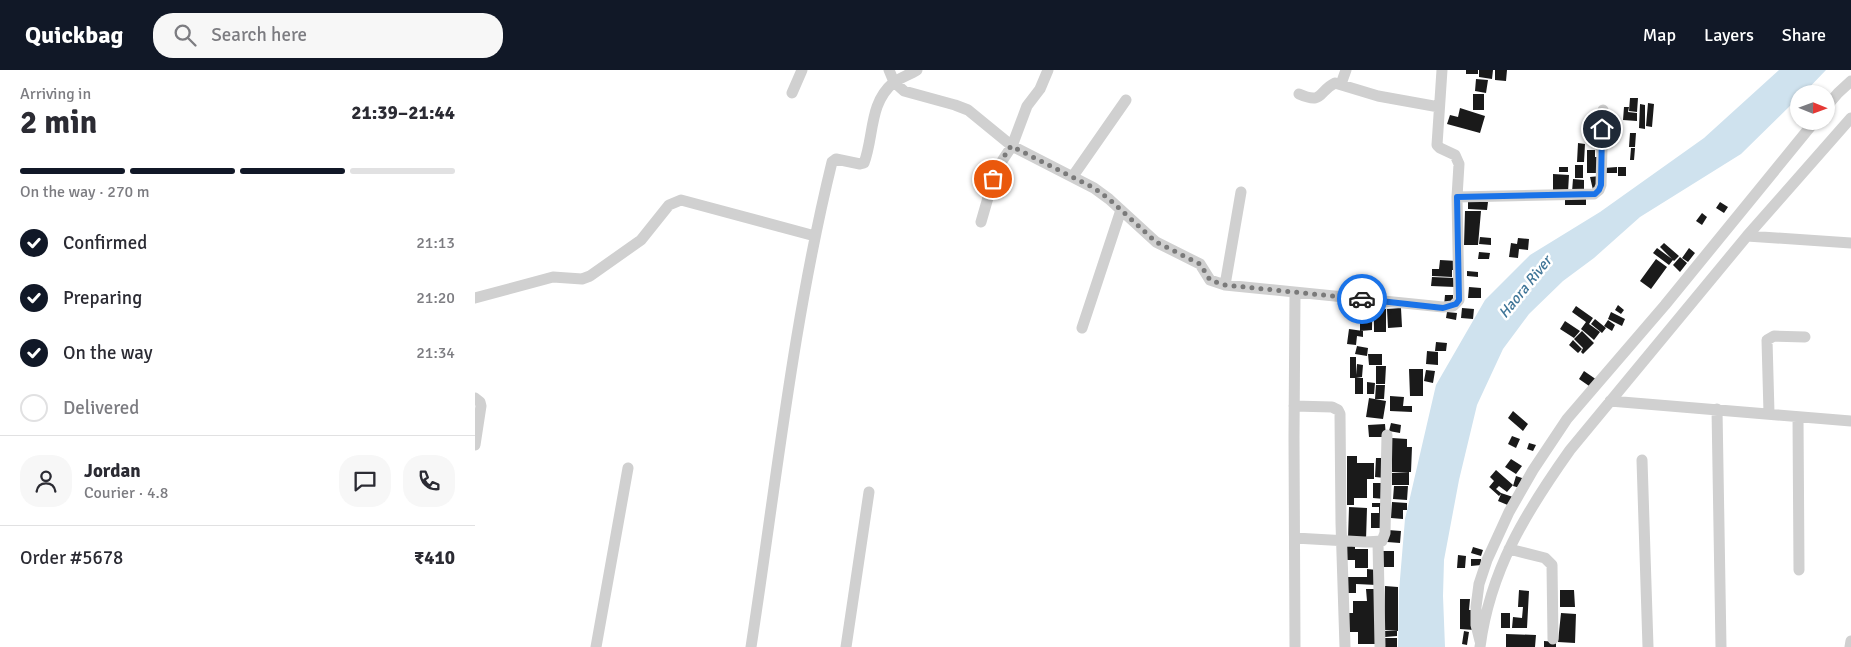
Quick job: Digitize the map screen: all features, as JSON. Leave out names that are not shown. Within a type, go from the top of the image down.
[{"type":"street","points":[[792,93],[802,70]]},
{"type":"street","points":[[889,70],[894,82],[904,91],[968,110],[1011,146],[1073,176],[1101,192],[1156,242],[1202,266],[1210,280],[1225,285],[1429,306],[1453,306],[1459,300],[1457,197],[1459,164],[1458,158],[1455,155],[1437,145],[1442,70]]},
{"type":"street","points":[[751,647],[786,405],[815,236],[833,161],[839,158],[860,164],[864,163],[873,119],[880,98],[894,82],[917,70]]},
{"type":"street","points":[[981,222],[996,170],[1011,146],[1027,106],[1040,89],[1048,70]]},
{"type":"street","points":[[1341,84],[1346,70]]},
{"type":"street","points":[[1835,98],[1851,81]]},
{"type":"street","points":[[1299,94],[1309,98],[1316,98],[1323,94],[1330,85],[1335,83],[1378,96],[1439,107]]},
{"type":"street","points":[[1073,176],[1126,100]]},
{"type":"street","points":[[1457,197],[1595,194],[1601,185],[1603,110]]},
{"type":"street","points":[[1481,646],[1493,589],[1504,557],[1546,484],[1570,450],[1747,236],[1851,118]]},
{"type":"street","points":[[1481,646],[1476,625],[1479,584],[1487,560],[1509,512],[1533,470],[1567,419],[1665,305],[1808,130]]},
{"type":"street","points":[[1225,285],[1241,192]]},
{"type":"street","points":[[475,298],[553,277],[582,279],[590,276],[641,240],[669,205],[681,200],[815,236]]},
{"type":"street","points":[[1082,328],[1121,210]]},
{"type":"street","points":[[1747,236],[1851,243]]},
{"type":"street","points":[[1295,292],[1295,647]]},
{"type":"street","points":[[1769,413],[1767,340],[1774,336],[1805,337]]},
{"type":"street","points":[[475,398],[480,402],[481,406],[475,446]]},
{"type":"street","points":[[1610,401],[1769,413],[1851,422]]},
{"type":"street","points":[[1294,406],[1332,407],[1338,410],[1340,414],[1341,541],[1345,647]]},
{"type":"street","points":[[1717,409],[1721,647]]},
{"type":"street","points":[[1797,417],[1799,570]]},
{"type":"street","points":[[1295,538],[1378,542],[1382,540],[1385,533],[1387,435]]},
{"type":"street","points":[[1642,460],[1648,647]]},
{"type":"street","points":[[596,647],[628,468]]},
{"type":"street","points":[[846,647],[869,492]]},
{"type":"street","points":[[1378,542],[1380,646]]},
{"type":"street","points":[[1509,549],[1545,558],[1552,565],[1553,639]]},
{"type":"street","points":[[1850,647],[1851,642]]},
{"type":"water","name":"Haora River","points":[[1779,70],[1826,70],[1812,85],[1790,85],[1790,106],[1741,154],[1640,217],[1594,258],[1563,281],[1529,314],[1503,349],[1477,405],[1459,480],[1444,560],[1445,647],[1398,647],[1399,591],[1405,519],[1436,385],[1485,300],[1530,255],[1600,212],[1704,138]]},
{"type":"building","points":[[1466,70],[1478,70],[1478,74],[1466,74]]},
{"type":"building","points":[[1479,70],[1493,70],[1492,79],[1479,77]]},
{"type":"building","points":[[1495,70],[1507,70],[1506,81],[1495,80]]},
{"type":"building","points":[[1476,79],[1488,80],[1486,93],[1475,91]]},
{"type":"building","points":[[1473,94],[1484,94],[1484,110],[1473,110]]},
{"type":"building","points":[[1630,98],[1638,98],[1637,112],[1629,111]]},
{"type":"building","points":[[1648,103],[1654,104],[1652,127],[1646,126]]},
{"type":"building","points":[[1640,104],[1645,105],[1645,129],[1639,128]]},
{"type":"building","points":[[1624,107],[1629,107],[1628,112],[1637,113],[1637,121],[1623,120]]},
{"type":"building","points":[[1460,108],[1485,116],[1480,133],[1447,124],[1450,115],[1458,117]]},
{"type":"building","points":[[1630,133],[1636,133],[1635,147],[1629,147]]},
{"type":"building","points":[[1578,143],[1585,144],[1584,162],[1577,162]]},
{"type":"building","points":[[1631,148],[1635,148],[1634,160],[1630,160]]},
{"type":"building","points":[[1587,150],[1595,150],[1595,157],[1601,157],[1600,173],[1587,173]]},
{"type":"building","points":[[1575,165],[1583,165],[1583,178],[1575,178]]},
{"type":"building","points":[[1559,167],[1568,167],[1568,172],[1559,172]]},
{"type":"building","points":[[1617,167],[1617,173],[1605,173],[1604,168]]},
{"type":"building","points":[[1618,167],[1626,167],[1626,176],[1618,176]]},
{"type":"building","points":[[1553,174],[1569,175],[1568,192],[1553,193]]},
{"type":"building","points":[[1600,176],[1598,188],[1593,190],[1590,177]]},
{"type":"building","points":[[1573,179],[1584,180],[1584,192],[1572,192]]},
{"type":"building","points":[[1565,198],[1586,198],[1586,205],[1565,205]]},
{"type":"building","points":[[1468,201],[1488,202],[1487,210],[1468,209]]},
{"type":"building","points":[[1720,202],[1728,207],[1724,213],[1716,208]]},
{"type":"building","points":[[1465,211],[1481,211],[1478,245],[1464,245]]},
{"type":"building","points":[[1702,213],[1707,217],[1702,225],[1696,221]]},
{"type":"building","points":[[1480,237],[1491,238],[1491,245],[1479,244]]},
{"type":"building","points":[[1518,238],[1529,239],[1528,250],[1519,249],[1518,258],[1509,257],[1511,243],[1517,244]]},
{"type":"building","points":[[1664,243],[1679,256],[1669,265],[1653,253],[1657,248],[1672,259],[1660,247]]},
{"type":"building","points":[[1689,248],[1695,253],[1688,262],[1682,258]]},
{"type":"building","points":[[1479,252],[1490,253],[1489,259],[1478,259]]},
{"type":"building","points":[[1680,257],[1687,263],[1680,272],[1673,265]]},
{"type":"building","points":[[1656,259],[1667,267],[1651,289],[1640,281]]},
{"type":"building","points":[[1440,260],[1457,261],[1457,270],[1452,270],[1452,277],[1432,276],[1432,269],[1439,269]]},
{"type":"building","points":[[1467,271],[1478,272],[1478,277],[1467,276]]},
{"type":"building","points":[[1432,277],[1455,278],[1455,287],[1431,286]]},
{"type":"building","points":[[1469,287],[1481,288],[1481,298],[1468,298]]},
{"type":"building","points":[[1445,295],[1453,295],[1453,306],[1444,306]]},
{"type":"building","points":[[1618,305],[1624,310],[1621,314],[1615,310]]},
{"type":"building","points":[[1576,306],[1593,318],[1589,324],[1600,332],[1594,340],[1581,329],[1586,322],[1572,312]]},
{"type":"building","points":[[1360,307],[1372,307],[1372,330],[1360,331]]},
{"type":"building","points":[[1401,308],[1402,327],[1388,328],[1387,309]]},
{"type":"building","points":[[1462,308],[1474,309],[1473,319],[1461,318]]},
{"type":"building","points":[[1374,309],[1386,309],[1386,332],[1374,332]]},
{"type":"building","points":[[1447,312],[1457,313],[1456,320],[1446,318]]},
{"type":"building","points":[[1611,312],[1625,319],[1622,326],[1608,319]]},
{"type":"building","points":[[1595,319],[1606,328],[1602,333],[1591,324]]},
{"type":"building","points":[[1608,320],[1615,325],[1612,331],[1604,326]]},
{"type":"building","points":[[1565,321],[1580,331],[1574,338],[1560,329]]},
{"type":"building","points":[[1349,329],[1363,331],[1363,337],[1357,336],[1356,345],[1347,344]]},
{"type":"building","points":[[1582,331],[1594,343],[1583,354],[1581,352],[1583,348],[1574,339]]},
{"type":"building","points":[[1573,340],[1582,349],[1578,353],[1569,345]]},
{"type":"building","points":[[1436,342],[1447,343],[1446,351],[1435,351]]},
{"type":"building","points":[[1357,346],[1368,348],[1367,356],[1355,354]]},
{"type":"building","points":[[1427,351],[1438,352],[1438,365],[1426,364]]},
{"type":"building","points":[[1368,354],[1382,354],[1382,365],[1369,365]]},
{"type":"building","points":[[1350,357],[1356,357],[1356,375],[1357,364],[1363,365],[1362,377],[1356,378],[1363,378],[1363,394],[1355,394],[1355,378],[1350,378]]},
{"type":"building","points":[[1376,366],[1386,366],[1385,384],[1376,384]]},
{"type":"building","points":[[1409,369],[1423,369],[1423,396],[1410,396]]},
{"type":"building","points":[[1426,370],[1435,371],[1433,383],[1424,381]]},
{"type":"building","points":[[1584,371],[1597,380],[1592,388],[1579,379]]},
{"type":"building","points":[[1367,382],[1375,383],[1374,394],[1367,394]]},
{"type":"building","points":[[1376,385],[1385,385],[1384,399],[1375,399]]},
{"type":"building","points":[[1390,396],[1404,397],[1403,406],[1412,406],[1412,412],[1390,411]]},
{"type":"building","points":[[1369,398],[1386,401],[1383,419],[1366,417]]},
{"type":"building","points":[[1513,411],[1528,424],[1523,431],[1508,418]]},
{"type":"building","points":[[1391,423],[1401,425],[1400,433],[1389,431]]},
{"type":"building","points":[[1385,424],[1386,437],[1369,437],[1368,425]]},
{"type":"building","points":[[1512,436],[1520,439],[1516,448],[1508,444]]},
{"type":"building","points":[[1392,438],[1407,439],[1407,447],[1412,447],[1411,472],[1392,472]]},
{"type":"building","points":[[1529,443],[1536,445],[1533,451],[1527,449]]},
{"type":"building","points":[[1347,456],[1357,456],[1357,463],[1374,463],[1374,479],[1367,479],[1367,498],[1354,498],[1354,505],[1347,505]]},
{"type":"building","points":[[1376,458],[1385,458],[1385,478],[1375,477]]},
{"type":"building","points":[[1511,459],[1522,466],[1516,474],[1505,467]]},
{"type":"building","points":[[1496,470],[1513,485],[1507,492],[1499,486],[1496,489],[1513,497],[1510,506],[1498,501],[1501,494],[1499,496],[1489,487],[1494,481],[1490,477]]},
{"type":"building","points":[[1409,472],[1409,485],[1392,485],[1392,473]]},
{"type":"building","points":[[1516,476],[1522,478],[1520,488],[1513,486]]},
{"type":"building","points":[[1373,483],[1385,483],[1385,499],[1373,498]]},
{"type":"building","points":[[1394,486],[1408,486],[1407,500],[1393,499]]},
{"type":"building","points":[[1392,502],[1407,503],[1407,510],[1403,510],[1403,519],[1391,518]]},
{"type":"building","points":[[1372,503],[1385,503],[1384,528],[1371,528],[1371,513],[1379,513],[1379,507],[1372,507]]},
{"type":"building","points":[[1349,507],[1367,508],[1366,540],[1348,539]]},
{"type":"building","points":[[1388,530],[1401,531],[1400,543],[1387,542]]},
{"type":"building","points":[[1347,546],[1355,546],[1355,549],[1368,549],[1368,568],[1355,568],[1355,560],[1347,560]]},
{"type":"building","points":[[1473,547],[1483,550],[1481,556],[1471,553]]},
{"type":"building","points":[[1383,551],[1394,551],[1394,567],[1383,567]]},
{"type":"building","points":[[1458,555],[1466,556],[1465,568],[1457,568]]},
{"type":"building","points":[[1471,559],[1481,559],[1481,565],[1471,566]]},
{"type":"building","points":[[1367,569],[1377,570],[1377,585],[1356,584],[1356,593],[1348,593],[1348,577],[1367,577]]},
{"type":"building","points":[[1385,586],[1398,587],[1398,631],[1384,630]]},
{"type":"building","points":[[1366,589],[1375,589],[1378,644],[1358,644],[1358,632],[1349,632],[1349,613],[1353,613],[1353,601],[1367,601]]},
{"type":"building","points":[[1519,590],[1529,591],[1527,628],[1512,628],[1513,617],[1522,618],[1523,607],[1518,607]]},
{"type":"building","points":[[1560,590],[1574,590],[1575,607],[1560,607]]},
{"type":"building","points":[[1460,599],[1470,599],[1469,610],[1475,610],[1474,630],[1460,629]]},
{"type":"building","points":[[1501,613],[1510,613],[1510,628],[1501,628]]},
{"type":"building","points":[[1561,613],[1576,614],[1575,643],[1558,642]]},
{"type":"building","points":[[1385,631],[1397,631],[1397,636],[1385,637]]},
{"type":"building","points":[[1464,631],[1469,632],[1467,645],[1462,644]]},
{"type":"building","points":[[1506,634],[1536,635],[1535,647],[1506,647]]},
{"type":"building","points":[[1384,638],[1397,638],[1397,647],[1384,647]]},
{"type":"building","points":[[1544,641],[1556,642],[1556,647],[1544,647]]},
{"type":"way so far","points":[[993,179],[996,170],[1011,146],[1094,188],[1109,199],[1156,242],[1200,264],[1210,280],[1225,285],[1362,299]]},
{"type":"route","points":[[1362,299],[1443,308],[1456,304],[1459,300],[1457,197],[1595,194],[1601,185],[1602,129]]}]
